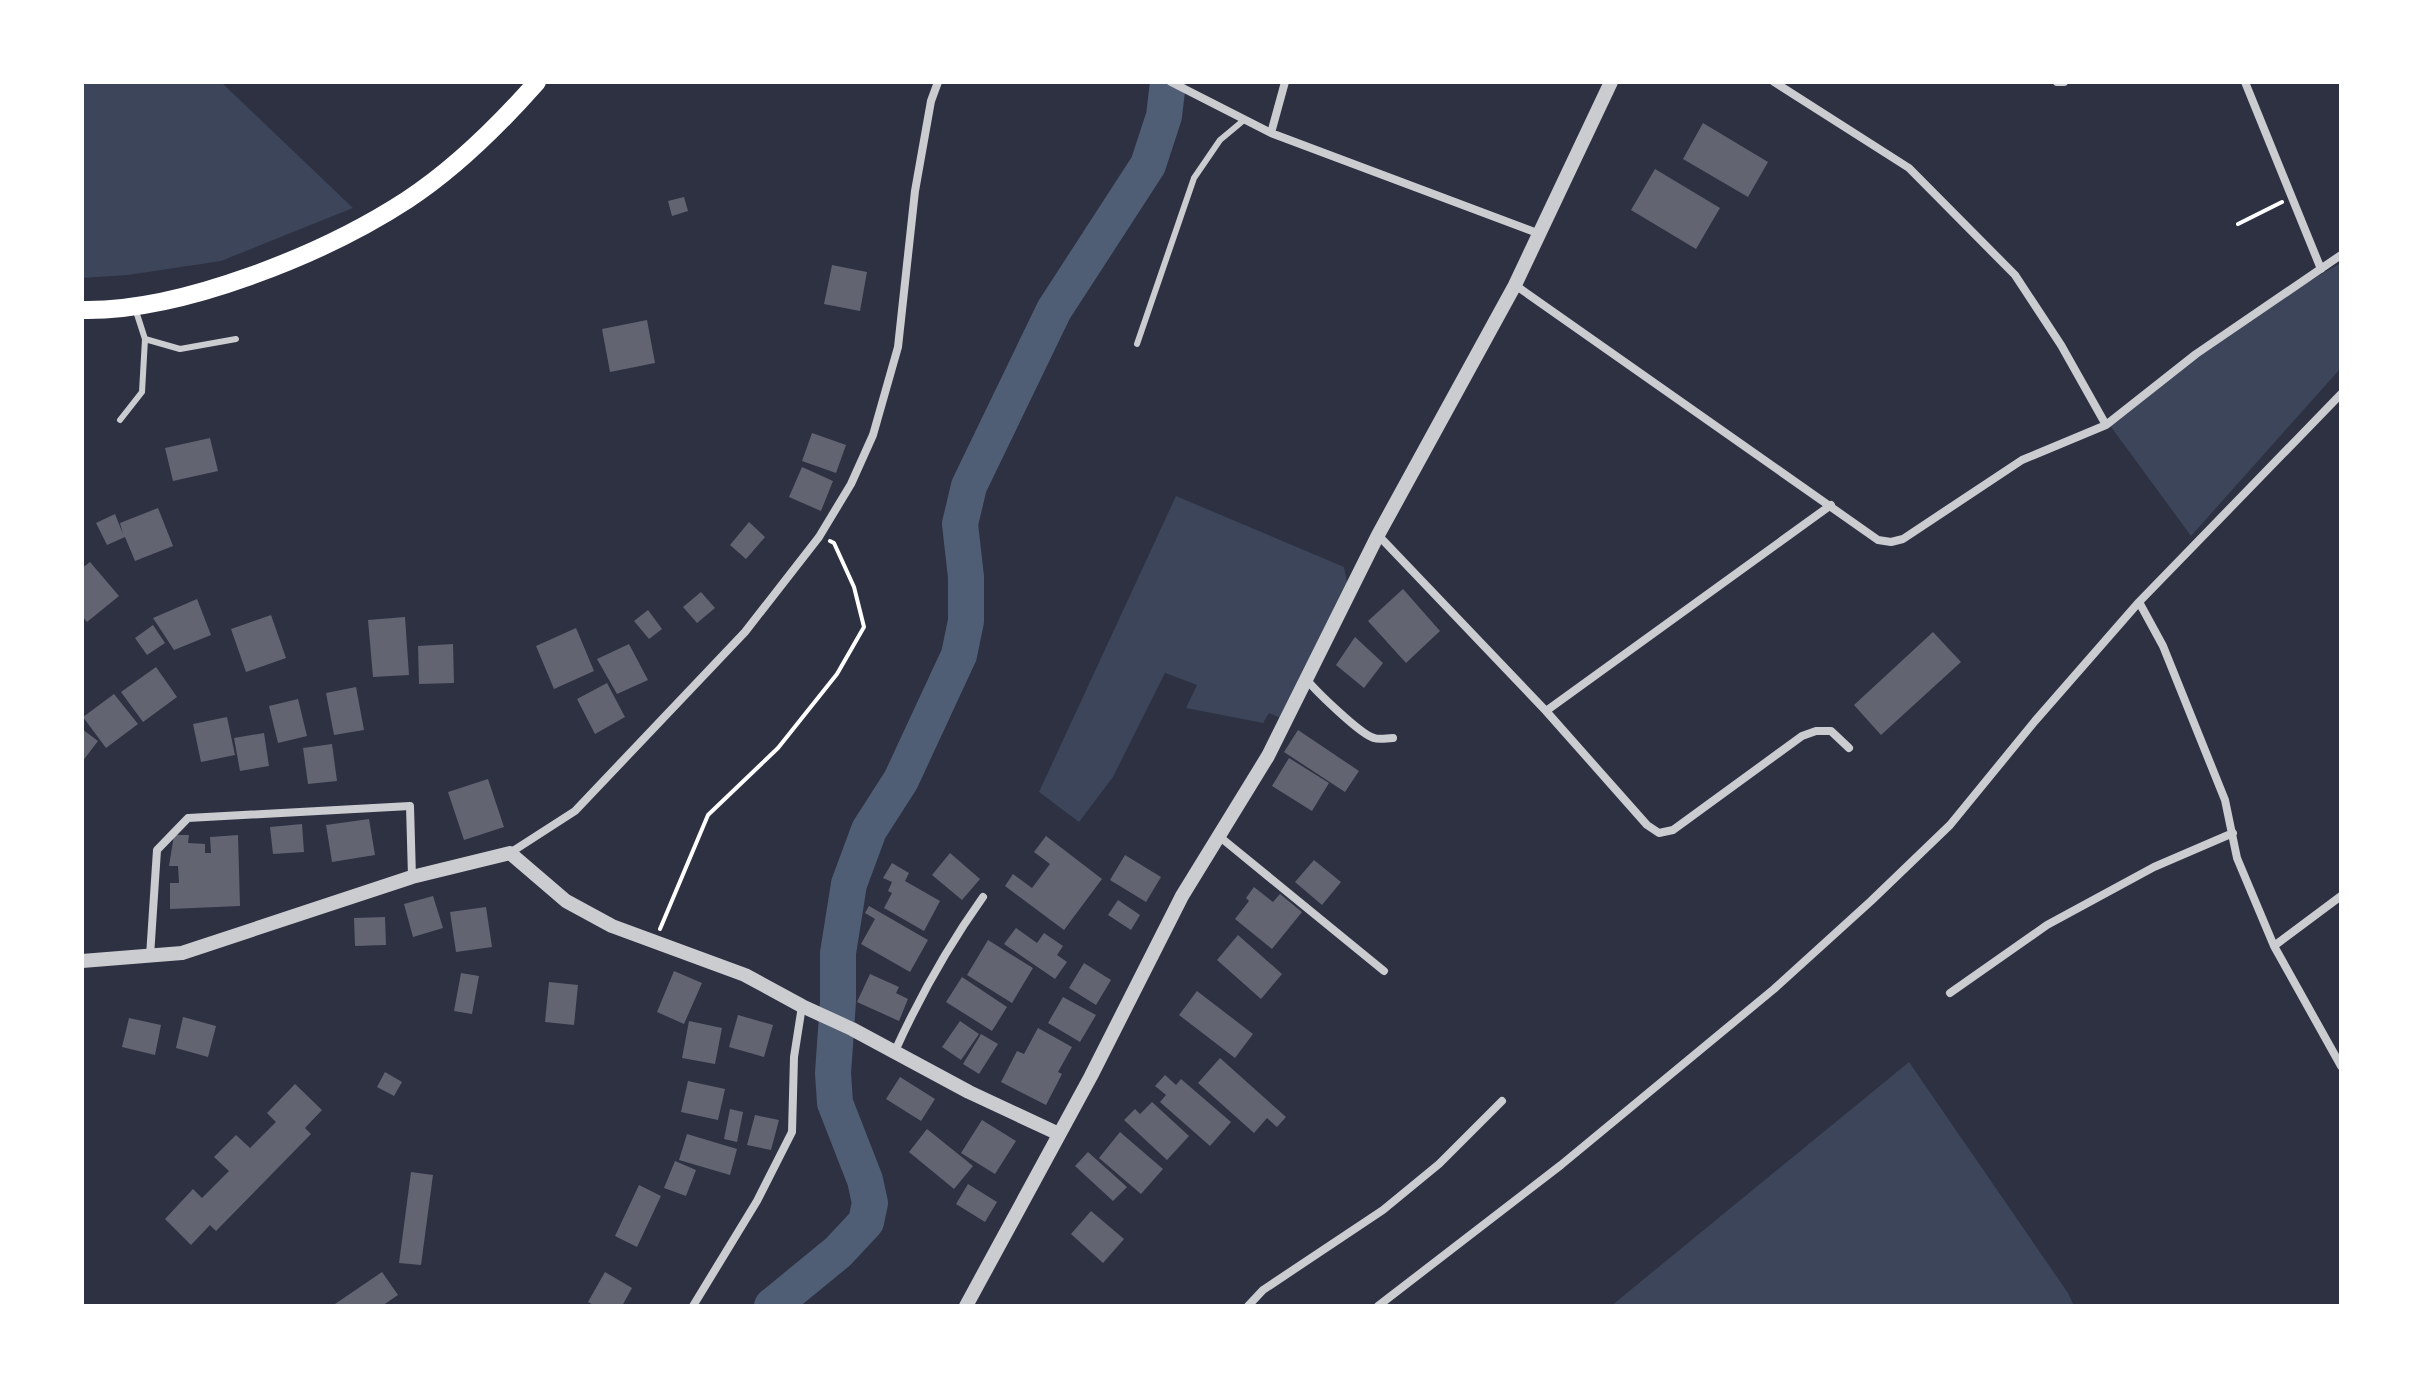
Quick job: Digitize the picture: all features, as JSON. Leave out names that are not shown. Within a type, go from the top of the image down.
[{"type":"main road","points":[[82,310],[105,310],[200,293],[325,245],[407,200],[473,149],[537,82]]},
{"type":"street","points":[[82,961],[182,953],[412,877],[510,853],[575,811],[745,632],[819,537],[851,484],[873,435],[898,347],[915,191],[931,101],[938,82]]},
{"type":"street","points":[[1171,82],[1271,133],[1540,234]]},
{"type":"street","points":[[1271,133],[1285,82]]},
{"type":"street","points":[[966,1306],[1182,896],[1268,756],[1378,535],[1515,285],[1611,82]]},
{"type":"street","points":[[1774,82],[1909,168],[2015,275],[2061,345],[2106,425]]},
{"type":"street","points":[[2057,82],[2064,82]]},
{"type":"street","points":[[2245,82],[2321,269]]},
{"type":"street","points":[[1515,285],[1878,540],[1891,542],[1903,539],[2022,460],[2106,425],[2196,354],[2341,255]]},
{"type":"street","points":[[1378,1306],[1561,1165],[1774,989],[1871,901],[1950,825],[2139,602],[2341,394]]},
{"type":"street","points":[[1546,711],[1831,505]]},
{"type":"street","points":[[1378,535],[1546,711],[1647,825],[1659,833],[1673,830],[1802,736],[1816,731],[1831,731],[1849,748]]},
{"type":"street","points":[[2139,602],[2152,622],[2177,679],[2225,800],[2237,858],[2274,946],[2341,1066]]},
{"type":"street","points":[[1307,680],[1324,701],[1372,738],[1393,738]]},
{"type":"street","points":[[150,956],[157,850],[188,818],[410,806],[412,877]]},
{"type":"street","points":[[1950,993],[2047,925],[2154,867],[2233,833]]},
{"type":"street","points":[[1220,837],[1384,971]]},
{"type":"street","points":[[510,853],[566,901],[612,926],[745,975],[969,1092],[1059,1134]]},
{"type":"street","points":[[2274,946],[2341,896]]},
{"type":"street","points":[[895,1051],[917,1001],[953,938],[983,897]]},
{"type":"street","points":[[693,1306],[757,1201],[792,1132],[794,1057],[806,1008]]},
{"type":"street","points":[[1248,1306],[1263,1290],[1383,1210],[1439,1164],[1502,1101]]},
{"type":"lane","points":[[1137,344],[1194,178],[1220,140],[1244,120]]},
{"type":"lane","points":[[120,420],[142,392],[145,339],[133,305]]},
{"type":"lane","points":[[145,339],[180,349],[236,339]]},
{"type":"path","points":[[2238,224],[2290,197]]},
{"type":"path","points":[[654,942],[708,815],[778,748],[837,674],[864,627],[854,587],[834,543],[819,537]]},
{"type":"shaded area","points":[[82,82],[221,82],[353,208],[221,261],[128,275],[82,278]]},
{"type":"shaded area","points":[[2341,263],[2341,368],[2191,536],[2106,420],[2244,318]]},
{"type":"shaded area","points":[[1176,496],[1344,567],[1348,587],[1286,720],[1269,713],[1263,723],[1186,708],[1197,685],[1165,673],[1113,777],[1079,822],[1039,792]]},
{"type":"shaded area","points":[[1909,1062],[2074,1306],[1611,1306]]},
{"type":"building","points":[[1703,123],[1768,162],[1748,197],[1683,159]]},
{"type":"building","points":[[1655,169],[1720,208],[1696,249],[1631,210]]},
{"type":"building","points":[[684,197],[688,211],[672,216],[668,201]]},
{"type":"building","points":[[832,265],[867,272],[860,311],[824,304]]},
{"type":"building","points":[[647,320],[655,363],[610,372],[602,329]]},
{"type":"building","points":[[812,433],[846,445],[836,473],[802,461]]},
{"type":"building","points":[[210,438],[218,471],[173,481],[165,448]]},
{"type":"building","points":[[802,467],[833,481],[821,511],[789,497]]},
{"type":"building","points":[[158,508],[173,546],[135,561],[125,537],[107,545],[96,523],[115,514],[123,534],[120,523]]},
{"type":"building","points":[[749,522],[765,537],[746,559],[730,545]]},
{"type":"building","points":[[90,562],[119,596],[87,622],[82,616],[82,568]]},
{"type":"building","points":[[1403,589],[1440,631],[1406,663],[1368,621]]},
{"type":"building","points":[[701,592],[715,608],[697,623],[683,607]]},
{"type":"building","points":[[197,599],[211,635],[174,650],[153,618]]},
{"type":"building","points":[[648,610],[662,629],[649,639],[634,621]]},
{"type":"building","points":[[271,615],[286,658],[246,672],[231,629]]},
{"type":"building","points":[[405,617],[409,675],[373,677],[368,620]]},
{"type":"building","points":[[153,625],[165,643],[147,655],[135,638]]},
{"type":"building","points":[[576,628],[594,671],[554,689],[536,646]]},
{"type":"building","points":[[1933,632],[1961,662],[1881,735],[1854,705]]},
{"type":"building","points":[[1355,637],[1383,663],[1364,688],[1336,665]]},
{"type":"building","points":[[453,644],[454,683],[419,684],[418,646]]},
{"type":"building","points":[[629,644],[648,680],[617,694],[597,659]]},
{"type":"building","points":[[156,667],[177,697],[143,722],[121,692]]},
{"type":"building","points":[[607,683],[625,717],[595,734],[577,699]]},
{"type":"building","points":[[356,687],[364,730],[334,735],[326,693]]},
{"type":"building","points":[[114,694],[138,724],[106,748],[83,717]]},
{"type":"building","points":[[298,699],[307,736],[278,743],[269,706]]},
{"type":"building","points":[[227,717],[235,755],[201,762],[193,724]]},
{"type":"building","points":[[82,729],[98,741],[82,762]]},
{"type":"building","points":[[1298,730],[1359,771],[1345,792],[1284,752]]},
{"type":"building","points":[[264,733],[269,766],[240,771],[234,738]]},
{"type":"building","points":[[332,744],[337,781],[308,784],[303,748]]},
{"type":"building","points":[[1289,758],[1329,783],[1312,811],[1272,786]]},
{"type":"building","points":[[488,779],[504,827],[464,840],[448,792]]},
{"type":"building","points":[[369,819],[375,855],[332,862],[326,825]]},
{"type":"building","points":[[302,824],[304,852],[273,854],[270,827]]},
{"type":"building","points":[[174,835],[189,835],[188,843],[205,844],[205,853],[211,853],[210,837],[238,835],[240,906],[170,909],[170,883],[179,883],[178,866],[169,866]]},
{"type":"building","points":[[1046,836],[1102,879],[1064,930],[1005,886],[1013,874],[1032,888],[1050,864],[1034,852]]},
{"type":"building","points":[[950,853],[980,879],[962,900],[932,875]]},
{"type":"building","points":[[1125,855],[1161,877],[1146,902],[1110,880]]},
{"type":"building","points":[[1314,860],[1341,882],[1322,905],[1295,882]]},
{"type":"building","points":[[892,863],[909,873],[905,881],[940,901],[924,931],[884,908],[892,893],[888,891],[892,882],[883,878]]},
{"type":"building","points":[[1254,887],[1273,902],[1280,894],[1302,912],[1272,949],[1235,919],[1249,901],[1246,898]]},
{"type":"building","points":[[433,896],[443,928],[413,937],[404,904]]},
{"type":"building","points":[[1118,900],[1140,915],[1131,930],[1108,915]]},
{"type":"building","points":[[869,906],[928,940],[910,972],[861,944],[875,919],[865,913]]},
{"type":"building","points":[[486,907],[492,947],[456,952],[450,912]]},
{"type":"building","points":[[385,917],[386,945],[355,946],[354,918]]},
{"type":"building","points":[[1016,928],[1037,943],[1044,933],[1063,946],[1057,955],[1067,962],[1055,979],[1004,944]]},
{"type":"building","points":[[1238,935],[1282,974],[1261,999],[1217,960]]},
{"type":"building","points":[[988,940],[1033,968],[1012,1003],[967,975]]},
{"type":"building","points":[[1084,963],[1111,980],[1096,1005],[1069,988]]},
{"type":"building","points":[[674,971],[702,983],[684,1024],[657,1012]]},
{"type":"building","points":[[461,973],[479,976],[472,1014],[454,1011]]},
{"type":"building","points":[[870,974],[899,987],[896,993],[908,999],[899,1021],[857,1002]]},
{"type":"building","points":[[962,977],[1007,1007],[992,1031],[946,1002]]},
{"type":"building","points":[[549,982],[578,985],[574,1025],[545,1022]]},
{"type":"building","points":[[1197,991],[1253,1034],[1235,1058],[1179,1015]]},
{"type":"building","points":[[1063,997],[1096,1015],[1080,1042],[1048,1023]]},
{"type":"building","points":[[738,1015],[773,1025],[764,1057],[729,1047]]},
{"type":"building","points":[[183,1017],[216,1026],[208,1057],[176,1048]]},
{"type":"building","points":[[129,1018],[161,1025],[155,1055],[122,1047]]},
{"type":"building","points":[[689,1021],[722,1028],[715,1064],[682,1058]]},
{"type":"building","points":[[960,1021],[979,1034],[961,1060],[942,1047]]},
{"type":"building","points":[[1038,1028],[1072,1047],[1058,1072],[1062,1074],[1046,1105],[1001,1082],[1017,1051],[1024,1054]]},
{"type":"building","points":[[981,1034],[998,1044],[979,1074],[963,1064]]},
{"type":"building","points":[[1220,1058],[1286,1117],[1277,1127],[1267,1118],[1254,1133],[1198,1083]]},
{"type":"building","points":[[385,1072],[402,1082],[394,1096],[377,1087]]},
{"type":"building","points":[[1165,1075],[1176,1085],[1181,1079],[1231,1122],[1210,1146],[1160,1102],[1166,1095],[1155,1086]]},
{"type":"building","points":[[900,1077],[935,1099],[921,1121],[886,1099]]},
{"type":"building","points":[[688,1081],[725,1089],[718,1120],[681,1112]]},
{"type":"building","points":[[295,1084],[322,1110],[305,1128],[311,1134],[216,1231],[210,1225],[191,1245],[165,1219],[193,1189],[202,1198],[229,1171],[214,1157],[236,1135],[250,1148],[276,1122],[267,1113]]},
{"type":"building","points":[[1152,1102],[1189,1136],[1167,1160],[1124,1120],[1135,1109],[1140,1114]]},
{"type":"building","points":[[730,1109],[743,1112],[737,1142],[724,1139]]},
{"type":"building","points":[[755,1115],[779,1120],[771,1150],[747,1145]]},
{"type":"building","points":[[982,1120],[1016,1141],[995,1174],[961,1153]]},
{"type":"building","points":[[927,1129],[973,1166],[954,1189],[909,1152]]},
{"type":"building","points":[[1120,1132],[1163,1169],[1141,1194],[1099,1158]]},
{"type":"building","points":[[687,1134],[737,1149],[730,1175],[679,1160]]},
{"type":"building","points":[[1088,1152],[1127,1187],[1113,1201],[1075,1166]]},
{"type":"building","points":[[675,1161],[696,1170],[686,1196],[664,1188]]},
{"type":"building","points":[[411,1172],[433,1175],[421,1265],[399,1263]]},
{"type":"building","points":[[968,1184],[997,1202],[985,1222],[956,1204]]},
{"type":"building","points":[[639,1185],[661,1196],[637,1247],[615,1236]]},
{"type":"building","points":[[1091,1211],[1124,1239],[1103,1263],[1071,1234]]},
{"type":"building","points":[[382,1272],[398,1295],[382,1306],[336,1306],[335,1304]]},
{"type":"building","points":[[605,1272],[632,1288],[622,1306],[595,1306],[588,1302]]},
{"type":"waterway","points":[[772,1306],[838,1252],[866,1222],[870,1203],[865,1180],[835,1103],[833,1073],[838,953],[849,884],[869,830],[901,780],[959,655],[966,621],[966,577],[960,524],[969,486],[1054,310],[1148,165],[1164,116],[1168,82]]}]
